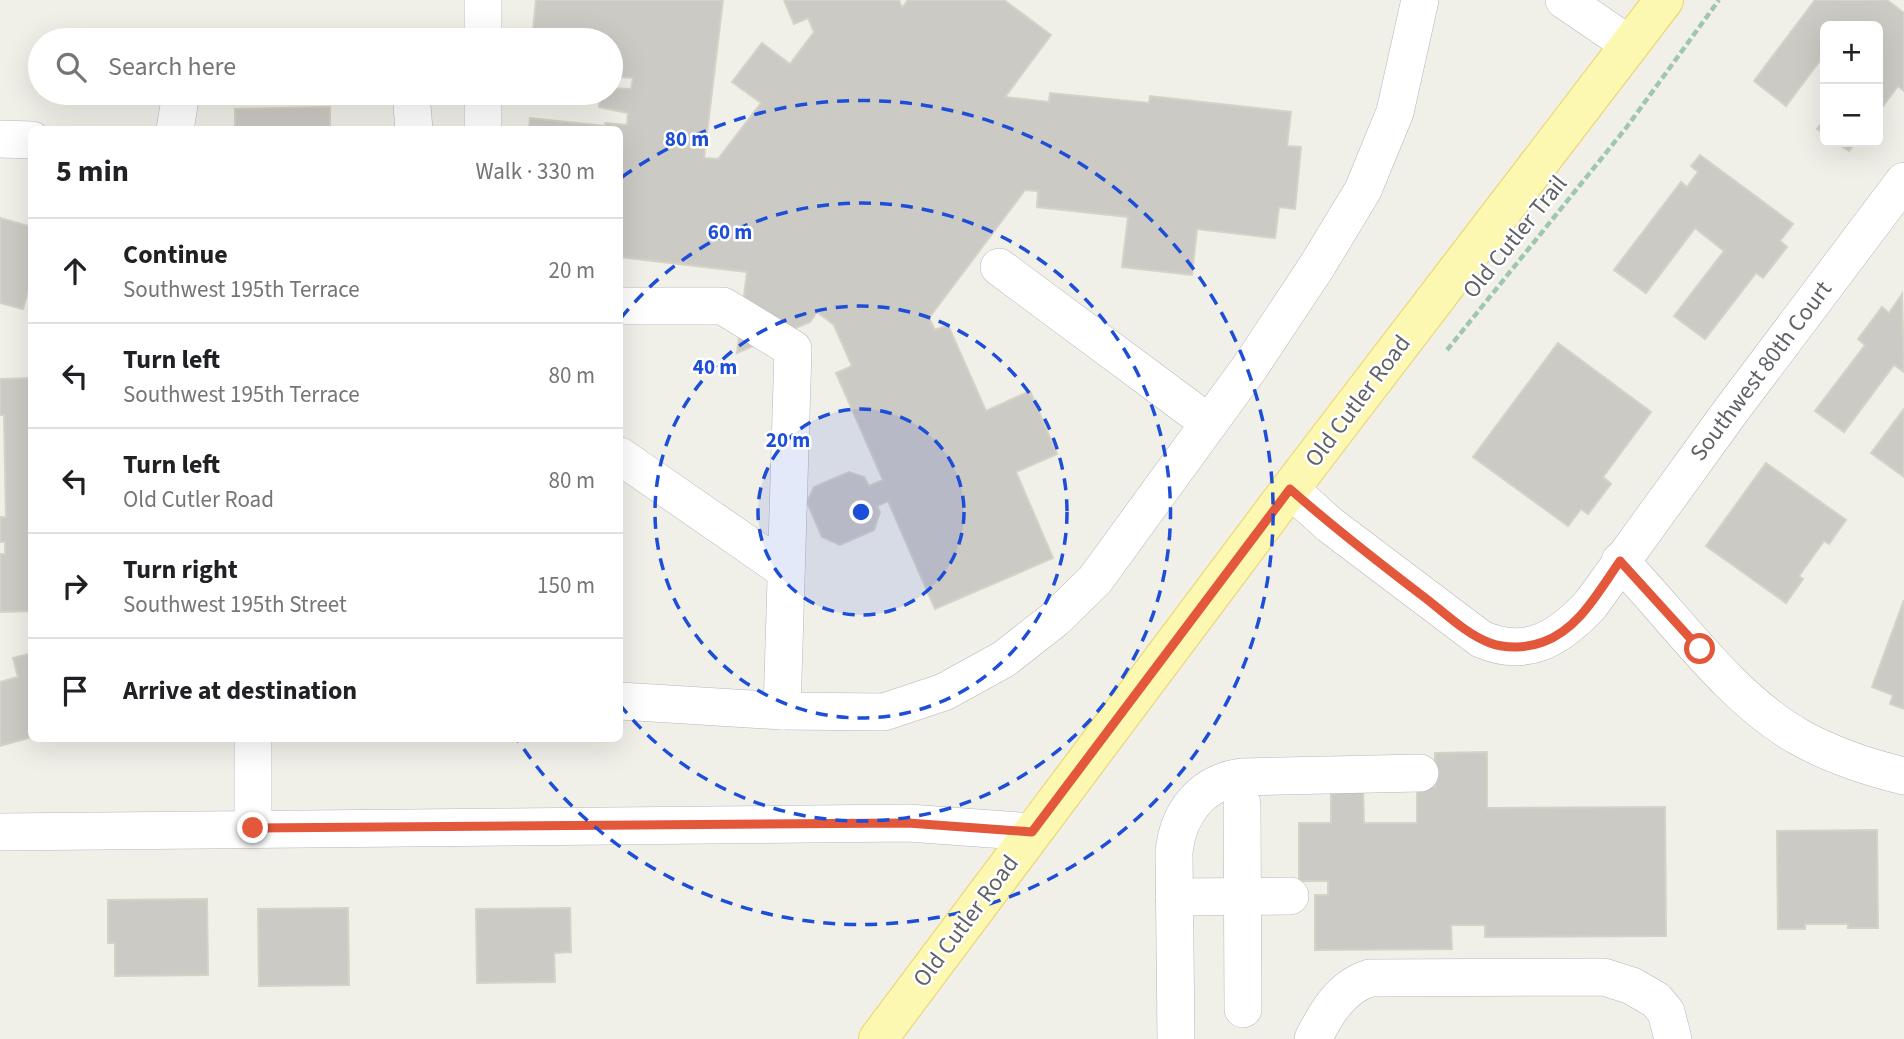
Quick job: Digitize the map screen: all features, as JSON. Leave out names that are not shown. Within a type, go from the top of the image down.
[{"type":"main road","name":"Old Cutler Road","points":[[878,1039],[1290,489],[1664,0]]},
{"type":"street","points":[[483,0],[483,28]]},
{"type":"street","points":[[623,701],[782,711],[884,712],[944,692],[1004,659],[1055,619],[1095,580],[1209,423],[1317,266],[1363,190],[1395,112],[1420,0]]},
{"type":"street","points":[[1564,0],[1630,45]]},
{"type":"street","points":[[176,126],[179,105]]},
{"type":"street","points":[[412,105],[414,126]]},
{"type":"street","points":[[483,105],[483,126]]},
{"type":"street","points":[[0,139],[28,140]]},
{"type":"street","name":"Southwest 80th Court","points":[[1290,489],[1330,525],[1481,639],[1500,646],[1525,646],[1543,642],[1564,630],[1591,604],[1620,561],[1904,181]]},
{"type":"street","points":[[999,267],[1209,423]]},
{"type":"street","points":[[623,306],[723,306],[793,349],[782,711]]},
{"type":"street","points":[[623,458],[786,571]]},
{"type":"street","points":[[1620,561],[1731,683],[1767,715],[1798,736],[1836,755],[1873,769],[1904,776]]},
{"type":"street","points":[[253,742],[253,828]]},
{"type":"street","points":[[1176,1039],[1174,852],[1180,824],[1200,794],[1220,782],[1248,777],[1420,773]]},
{"type":"street","points":[[1242,804],[1243,1009]]},
{"type":"street","points":[[0,832],[908,823],[1032,832]]},
{"type":"street","points":[[1174,897],[1290,896]]},
{"type":"street","points":[[1313,1039],[1334,1003],[1344,992],[1370,978],[1589,975],[1625,983],[1656,1000],[1666,1012],[1673,1039]]},
{"type":"path","name":"Old Cutler Trail","points":[[1443,354],[1626,128],[1719,0]]},
{"type":"building","points":[[536,0],[723,0],[704,158],[718,159],[761,103],[732,82],[762,43],[790,64],[814,32],[808,18],[794,24],[784,0],[899,0],[902,8],[908,0],[1004,0],[1051,35],[1005,97],[1049,102],[1050,93],[1149,103],[1150,96],[1291,112],[1287,146],[1301,147],[1295,209],[1279,207],[1275,238],[1197,229],[1192,275],[1122,267],[1128,217],[1037,207],[1038,191],[1025,190],[929,318],[935,330],[948,325],[986,411],[1030,391],[1057,454],[1016,472],[1053,558],[935,609],[888,501],[877,506],[880,512],[874,530],[840,545],[822,537],[807,502],[814,487],[849,472],[864,477],[869,486],[883,480],[836,373],[852,366],[834,325],[817,312],[810,322],[737,353],[747,272],[623,257],[623,126],[605,126],[605,123],[627,125],[628,113],[599,107],[623,105],[623,89],[631,89],[633,78],[623,77],[623,28],[533,28]]},
{"type":"building","points":[[1815,0],[1887,0],[1904,13],[1904,91],[1898,86],[1883,106],[1883,21],[1820,21],[1820,61],[1786,106],[1754,81]]},
{"type":"building","points":[[330,107],[330,126],[235,126],[235,109]]},
{"type":"building","points":[[530,118],[605,126],[529,126]]},
{"type":"building","points":[[1700,155],[1793,224],[1780,241],[1787,247],[1763,278],[1756,273],[1705,339],[1674,316],[1724,251],[1695,228],[1646,293],[1614,270],[1681,182],[1687,187],[1698,172],[1691,166]]},
{"type":"building","points":[[0,218],[28,226],[28,292],[23,309],[0,303]]},
{"type":"building","points":[[1902,294],[1904,372],[1894,365],[1844,432],[1815,411],[1865,345],[1858,339],[1882,307],[1889,313]]},
{"type":"building","points":[[1558,343],[1651,412],[1603,477],[1611,484],[1588,514],[1581,509],[1568,526],[1473,457]]},
{"type":"building","points":[[28,378],[28,611],[0,612],[0,554],[5,554],[5,542],[0,542],[0,517],[6,517],[4,415],[0,415],[0,379]]},
{"type":"building","points":[[1904,409],[1904,477],[1871,453]]},
{"type":"building","points":[[1766,463],[1846,520],[1829,544],[1824,541],[1799,576],[1803,579],[1786,603],[1706,546]]},
{"type":"building","points":[[1904,600],[1904,709],[1890,704],[1893,695],[1872,687]]},
{"type":"building","points":[[28,654],[28,738],[0,746],[0,682],[18,677],[13,658]]},
{"type":"building","points":[[1487,752],[1487,808],[1665,807],[1666,936],[1485,937],[1485,925],[1451,925],[1452,949],[1315,950],[1315,895],[1328,895],[1328,881],[1299,881],[1299,823],[1331,823],[1331,791],[1363,790],[1364,823],[1417,823],[1417,787],[1435,787],[1435,753]]},
{"type":"building","points":[[1877,830],[1878,928],[1848,928],[1848,924],[1805,924],[1805,929],[1778,929],[1777,831]]},
{"type":"building","points":[[207,899],[208,975],[115,976],[115,943],[108,943],[108,900]]},
{"type":"building","points":[[348,908],[349,985],[259,986],[258,909]]},
{"type":"building","points":[[570,908],[571,952],[554,953],[555,982],[477,983],[476,909]]},
{"type":"route","points":[[253,828],[908,823],[1032,832],[1290,489],[1330,525],[1464,627],[1488,642],[1507,647],[1525,646],[1543,642],[1558,634],[1591,604],[1620,561],[1700,649]]}]
